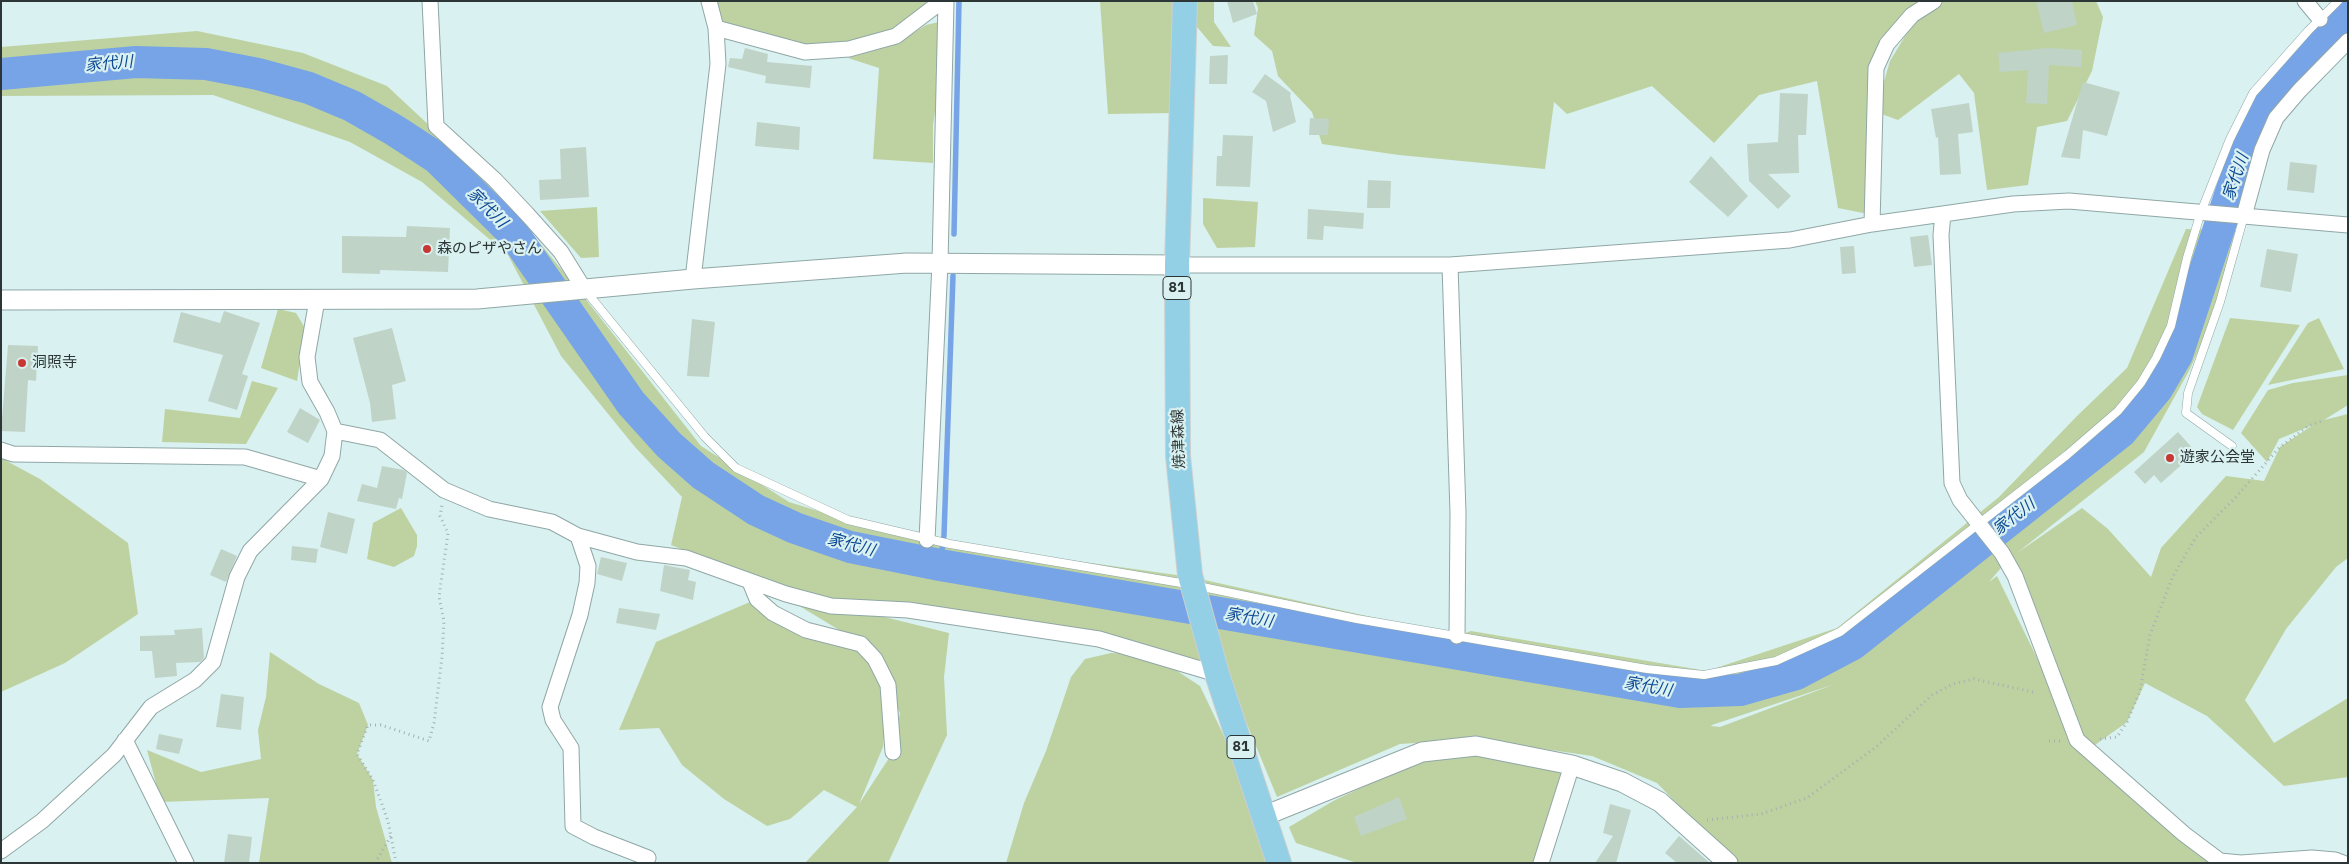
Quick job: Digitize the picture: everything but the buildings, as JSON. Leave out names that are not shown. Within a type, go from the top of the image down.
[{"type":"main road","name":"焼津森線","points":[[1185,1],[1177,266],[1178,456],[1192,580],[1218,674],[1279,863]]},
{"type":"street","points":[[430,1],[436,126],[495,180],[561,252],[575,290]]},
{"type":"street","points":[[693,279],[718,64],[716,28],[709,1]]},
{"type":"street","points":[[716,28],[805,52],[849,50],[896,36],[944,1]]},
{"type":"street","points":[[932,541],[940,262],[944,1]]},
{"type":"street","points":[[1872,224],[1876,68],[1887,44],[1912,16],[1934,1]]},
{"type":"street","points":[[2305,1],[2320,19]]},
{"type":"street","points":[[2244,216],[2262,150],[2276,118],[2299,90],[2348,41]]},
{"type":"street","points":[[1,300],[477,299],[693,279],[940,262],[1177,266],[1450,265],[1790,240],[1872,224],[2014,204],[2069,202],[2348,225]]},
{"type":"street","points":[[1943,214],[1941,236],[1952,483],[1960,500],[2002,553],[2015,576],[2077,740],[2184,834],[2220,861],[2240,862],[2312,858],[2335,860],[2343,863]]},
{"type":"street","points":[[1450,265],[1458,513],[1457,636]]},
{"type":"street","points":[[1,851],[42,820],[114,754],[151,707],[195,680],[213,662],[237,577],[250,551],[321,478],[332,456],[335,431],[327,412],[310,382],[307,357],[317,300]]},
{"type":"street","points":[[335,431],[380,440],[444,490],[489,509],[552,522],[578,536],[637,552],[686,558],[786,594],[831,606],[908,610],[1099,639],[1218,674]]},
{"type":"street","points":[[1,450],[13,454],[245,457],[321,478]]},
{"type":"street","points":[[578,536],[588,566],[587,583],[580,615],[550,707],[553,720],[571,748],[573,826],[594,837],[648,858]]},
{"type":"street","points":[[750,582],[757,599],[773,613],[806,630],[861,644],[875,659],[888,685],[893,752]]},
{"type":"street","points":[[125,740],[186,863]]},
{"type":"street","points":[[1264,816],[1422,752],[1476,746],[1572,765],[1622,782],[1660,802],[1728,863]]},
{"type":"street","points":[[1541,863],[1572,765]]},
{"type":"lane","points":[[575,290],[698,429],[736,468],[848,520],[932,541],[1192,580],[1357,619],[1647,669],[1704,675],[1776,661],[1840,632],[1980,525],[2067,455],[2118,410],[2141,383],[2156,358],[2171,326],[2187,258],[2207,212],[2230,139],[2253,93],[2270,72],[2338,1]]},
{"type":"lane","points":[[2232,446],[2186,413],[2188,393],[2220,302],[2244,216]]},
{"type":"path","points":[[2049,741],[2117,737],[2127,722],[2140,691],[2150,635],[2173,576],[2196,537],[2236,497],[2280,447],[2308,426],[2324,420]]},
{"type":"path","points":[[396,863],[391,836],[373,780],[357,754],[368,725],[381,725],[428,741],[434,722],[442,657],[444,620],[439,597],[448,533],[440,516],[444,490]]},
{"type":"path","points":[[1682,823],[1761,814],[1807,798],[1876,747],[1932,695],[1952,684],[1974,679],[2032,692]]},
{"type":"path","points":[[375,863],[391,836]]},
{"type":"green space","points":[[702,1],[930,1],[890,37],[805,52],[721,29]]},
{"type":"green space","points":[[1100,1],[1176,1],[1174,113],[1108,114]]},
{"type":"green space","points":[[1193,1],[1214,1],[1214,22],[1231,47],[1213,46],[1197,27]]},
{"type":"green space","points":[[1255,1],[2096,1],[2103,17],[2092,71],[2067,121],[2037,127],[2028,185],[1987,190],[1974,93],[1959,74],[1898,120],[1876,112],[1873,215],[1838,208],[1817,81],[1759,95],[1714,143],[1652,86],[1567,114],[1554,102],[1545,169],[1399,155],[1322,144],[1312,112],[1278,76],[1272,51],[1254,35],[1258,8]],"holes":[[[1919,13],[1890,61],[1876,109],[1887,44]]]},
{"type":"green space","points":[[2345,1],[2348,1],[2348,38],[2274,115],[2246,202],[2217,192],[2255,104],[2296,51]]},
{"type":"green space","points":[[939,22],[938,93],[933,125],[933,163],[873,159],[879,68],[848,58],[894,45],[926,25]]},
{"type":"green space","points":[[197,31],[303,53],[387,86],[462,156],[521,220],[701,446],[789,502],[886,532],[927,540],[1191,577],[1457,636],[1471,631],[1707,671],[1837,628],[1999,497],[2077,416],[2127,368],[2186,229],[2236,230],[2230,250],[2221,300],[2190,369],[2144,452],[2017,553],[2082,508],[2108,529],[2151,577],[2161,548],[2226,476],[2264,481],[2280,447],[2313,425],[2279,439],[2267,462],[2241,433],[2268,390],[2293,383],[2348,375],[2348,405],[2324,420],[2348,414],[2348,558],[2336,567],[2286,629],[2245,700],[2274,743],[2348,698],[2348,777],[2284,786],[2207,716],[2145,683],[2127,722],[2088,750],[2130,786],[2232,862],[2328,863],[1735,863],[1657,783],[1592,756],[1475,739],[1400,744],[1277,797],[1225,671],[1156,657],[1200,686],[1269,830],[1271,863],[1006,863],[1024,803],[1046,751],[1071,677],[1085,659],[1111,653],[1151,655],[832,604],[949,633],[944,677],[947,735],[888,863],[805,863],[857,807],[824,790],[790,819],[767,826],[724,799],[682,765],[659,728],[619,730],[656,642],[757,599],[778,623],[859,642],[773,590],[795,594],[671,545],[682,497],[635,447],[561,356],[508,255],[422,182],[350,142],[213,95],[1,96],[1,47]],"holes":[[[2006,562],[2077,740],[1997,576],[1989,582]],[[1835,684],[1720,727],[1712,725]],[[888,692],[900,713],[893,752],[859,804],[883,747]]]},
{"type":"green space","points":[[1203,198],[1258,202],[1255,247],[1217,248],[1203,224]]},
{"type":"green space","points":[[597,207],[599,257],[581,258],[540,211]]},
{"type":"green space","points":[[278,309],[296,313],[305,328],[297,381],[261,368]]},
{"type":"green space","points":[[2230,318],[2300,325],[2233,430],[2202,414],[2197,407]]},
{"type":"green space","points":[[2319,318],[2344,369],[2268,385],[2308,323]]},
{"type":"green space","points":[[252,381],[278,388],[246,444],[162,442],[165,409],[240,418]]},
{"type":"green space","points":[[1,458],[40,479],[128,543],[138,614],[65,663],[1,692]]},
{"type":"green space","points":[[401,508],[417,535],[417,546],[414,556],[394,567],[367,559],[373,523]]},
{"type":"green space","points":[[270,652],[319,684],[359,703],[368,725],[357,754],[373,780],[376,807],[392,863],[259,863],[269,798],[161,802],[147,750],[201,772],[261,759],[258,730],[266,697]]},
{"type":"green space","points":[[1487,747],[1563,763],[1539,863],[1357,863],[1296,843],[1289,827],[1335,800],[1423,759]]},
{"type":"waterway","points":[[954,234],[959,1]]},
{"type":"waterway","name":"家代川","points":[[1,74],[136,62],[206,64],[258,74],[309,88],[352,106],[394,130],[437,158],[513,233],[631,403],[669,445],[703,475],[756,510],[795,528],[850,547],[940,565],[1680,692],[1740,690],[1796,674],[1853,644],[2121,432],[2157,389],[2177,355],[2242,159],[2261,112],[2290,75],[2348,17]]},
{"type":"waterway","points":[[940,565],[944,535],[953,276]]},
{"type":"place","name":"森のピザやさん","points":[[427,249]]},
{"type":"place","name":"洞照寺","points":[[22,363]]},
{"type":"place","name":"遊家公会堂","points":[[2170,458]]}]
